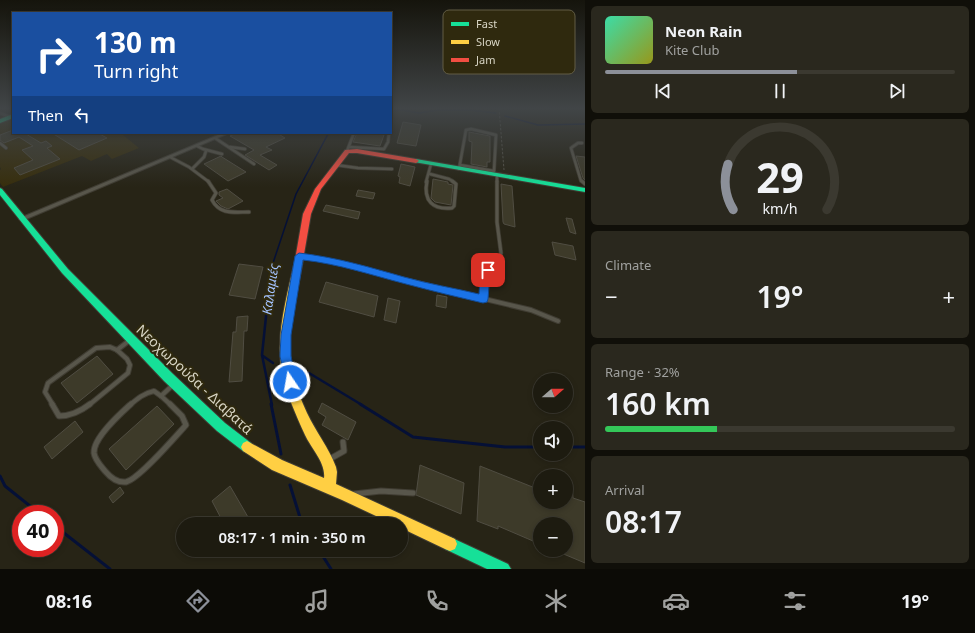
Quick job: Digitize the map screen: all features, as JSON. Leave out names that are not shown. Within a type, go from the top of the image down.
[{"type":"street","points":[[22,219],[223,135]]},
{"type":"street","points":[[329,487],[331,473],[327,460],[314,441],[297,403],[286,363],[286,335],[299,256],[310,203],[318,189],[348,149],[431,164],[460,167],[501,176],[585,190]]},
{"type":"street","name":"Νεοχωρούδα - Διαβατά","points":[[0,190],[65,271],[174,383],[221,427],[254,452],[277,465],[347,495],[488,566],[503,569]]},
{"type":"lane","points":[[353,135],[348,149],[384,149],[386,148],[390,135]]},
{"type":"lane","points":[[465,135],[460,167],[494,171],[496,135],[494,135]]},
{"type":"lane","points":[[214,138],[254,164]]},
{"type":"lane","points":[[0,143],[6,148]]},
{"type":"lane","points":[[582,143],[578,143],[571,148],[581,182],[585,184]]},
{"type":"lane","points":[[197,146],[206,151],[214,151],[222,154]]},
{"type":"lane","points":[[227,146],[245,149]]},
{"type":"lane","points":[[192,168],[204,157],[206,151]]},
{"type":"lane","points":[[170,157],[192,168],[215,190],[212,200],[213,204],[223,212],[228,214],[249,212]]},
{"type":"lane","points":[[430,174],[449,179],[456,184],[454,206],[452,208],[436,206],[428,201],[425,195],[431,164]]},
{"type":"lane","points":[[336,165],[358,168],[392,169]]},
{"type":"lane","points":[[483,299],[485,272],[499,265],[501,253],[497,222],[501,176]]},
{"type":"lane","points":[[299,256],[323,259],[359,267],[405,281],[531,310],[558,322]]},
{"type":"lane","points":[[116,350],[131,339]]},
{"type":"lane","points":[[105,346],[116,350],[127,359],[130,365],[128,373],[85,408],[70,416],[59,416],[45,392],[48,383],[96,348],[105,346]]},
{"type":"lane","points":[[161,396],[174,383]]},
{"type":"lane","points":[[154,391],[161,396],[182,416],[186,425],[136,477],[125,482],[112,479],[96,459],[94,450],[95,442],[101,434],[141,396],[154,391]]},
{"type":"lane","points":[[327,460],[344,451],[343,442]]},
{"type":"lane","points":[[347,495],[382,491],[413,493]]},
{"type":"path","points":[[500,135],[501,176]]},
{"type":"shaded area","points":[[0,135],[123,135],[139,148],[112,159],[107,154],[91,161],[82,156],[3,187],[0,183]]},
{"type":"building","points":[[0,135],[27,135],[41,143],[46,141],[52,146],[47,148],[60,159],[20,175],[14,168],[33,160],[22,150],[33,146],[19,137],[4,143],[0,140]]},
{"type":"building","points":[[54,135],[101,135],[107,138],[79,150]]},
{"type":"building","points":[[233,135],[279,135],[285,138],[266,147],[272,150],[260,155],[277,165],[269,170],[245,155],[254,150],[230,136]]},
{"type":"building","points":[[356,135],[384,135],[380,146],[353,142]]},
{"type":"building","points":[[399,135],[419,135],[416,146],[397,143]]},
{"type":"building","points":[[469,135],[490,136],[490,162],[487,162],[487,167],[471,164],[472,142],[469,141]]},
{"type":"building","points":[[221,156],[246,172],[228,181],[204,164]]},
{"type":"building","points":[[576,156],[585,157],[585,180],[583,178]]},
{"type":"building","points":[[401,164],[415,167],[410,186],[399,183],[400,177],[398,176]]},
{"type":"building","points":[[433,179],[448,182],[448,184],[453,185],[451,205],[435,202],[431,198]]},
{"type":"building","points":[[501,184],[512,186],[515,227],[504,224],[503,222]]},
{"type":"building","points":[[227,189],[243,201],[228,209],[221,206],[216,201],[223,198],[219,195],[219,192]]},
{"type":"building","points":[[358,190],[375,193],[373,199],[356,196]]},
{"type":"building","points":[[326,205],[360,212],[358,219],[323,211]]},
{"type":"building","points":[[566,218],[572,219],[576,234],[570,232]]},
{"type":"building","points":[[552,242],[573,246],[576,260],[555,255]]},
{"type":"building","points":[[239,264],[263,267],[255,299],[229,295]]},
{"type":"building","points":[[326,282],[378,296],[374,317],[319,302]]},
{"type":"building","points":[[437,295],[447,297],[446,308],[436,306]]},
{"type":"building","points":[[388,298],[400,301],[396,323],[384,320]]},
{"type":"building","points":[[248,316],[247,331],[244,331],[242,381],[229,382],[233,332],[236,332],[237,317]]},
{"type":"building","points":[[97,356],[113,374],[77,403],[61,383]]},
{"type":"building","points":[[322,403],[356,422],[348,440],[322,425],[326,417],[318,412]]},
{"type":"building","points":[[157,406],[174,424],[126,470],[109,449]]},
{"type":"building","points":[[75,421],[83,432],[52,459],[44,447]]},
{"type":"building","points":[[420,465],[464,483],[461,514],[416,495]]},
{"type":"building","points":[[480,466],[533,487],[533,509],[573,509],[573,498],[585,502],[585,563],[571,557],[573,557],[573,517],[533,517],[533,541],[498,526],[498,529],[477,521]]},
{"type":"building","points":[[230,486],[248,517],[220,517],[212,501]]},
{"type":"building","points":[[120,487],[124,493],[113,503],[109,497]]},
{"type":"waterway","name":"Καλαμιές","points":[[270,279],[271,269],[296,194],[328,135]]},
{"type":"waterway","name":"Καλαμιές","points":[[270,278],[262,355],[272,405]]},
{"type":"waterway","points":[[263,356],[273,363]]},
{"type":"waterway","points":[[309,373],[362,405]]},
{"type":"waterway","name":"Καλαμιές","points":[[271,404],[281,454]]},
{"type":"waterway","points":[[360,404],[413,437],[505,447],[533,447]]},
{"type":"waterway","points":[[573,447],[585,447]]},
{"type":"waterway","points":[[0,476],[5,486],[29,505]]},
{"type":"waterway","name":"Καλαμιές","points":[[290,485],[300,517]]},
{"type":"waterway","points":[[64,533],[110,569]]},
{"type":"waterway","name":"Καλαμιές","points":[[323,557],[331,569]]},
{"type":"traffic: fast","points":[[416,161],[585,190]]},
{"type":"traffic: fast","points":[[0,190],[65,271],[168,377],[221,427],[247,447]]},
{"type":"traffic: fast","points":[[450,544],[503,569]]},
{"type":"traffic: slow","points":[[299,260],[288,316],[285,359],[289,381],[306,424],[318,448],[330,467],[331,474],[329,487]]},
{"type":"traffic: slow","points":[[247,447],[277,465],[347,495],[450,544]]},
{"type":"traffic: jam","points":[[299,260],[307,214],[318,189],[347,151],[357,151],[416,161]]},
{"type":"route","points":[[290,382],[285,356],[286,335],[299,256],[313,257],[359,267],[405,281],[483,299],[485,272],[488,270]]}]
